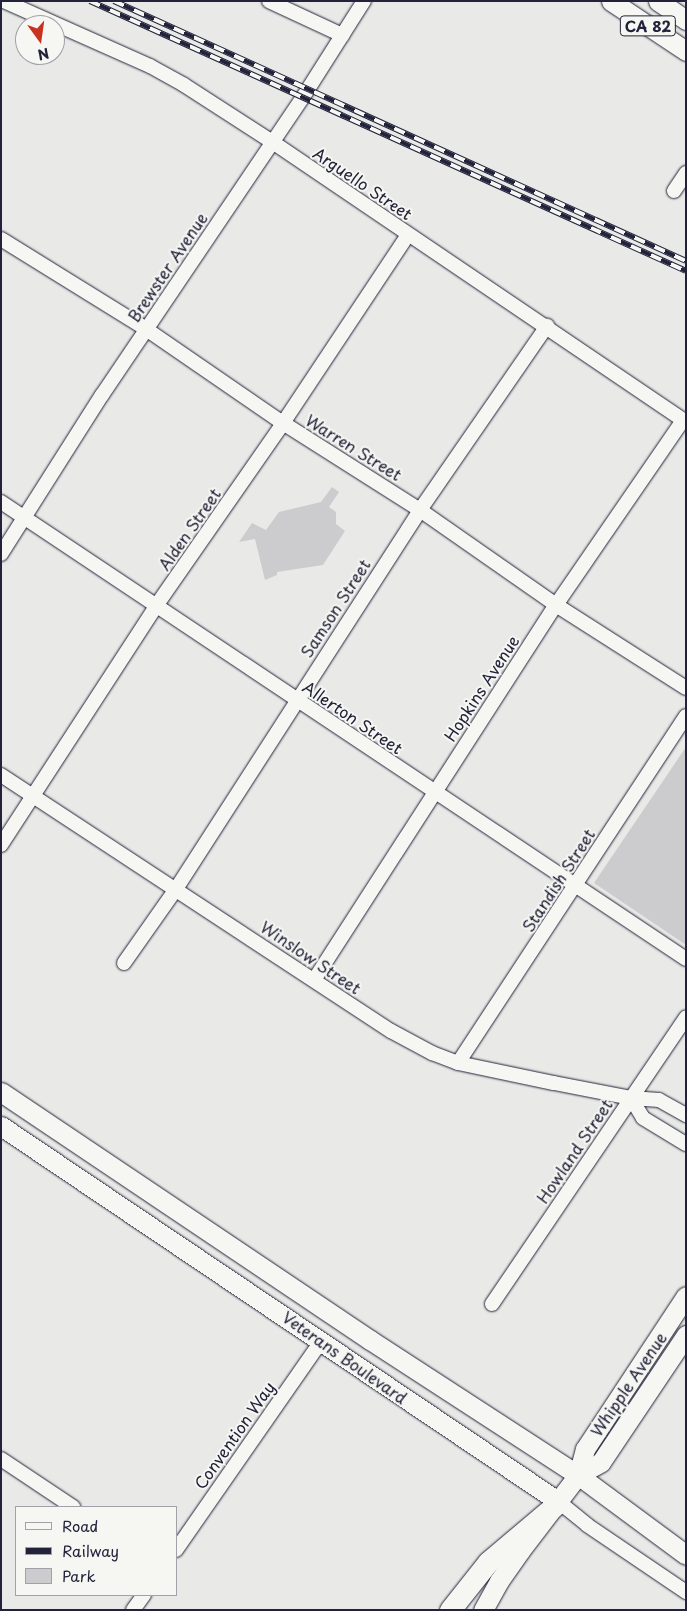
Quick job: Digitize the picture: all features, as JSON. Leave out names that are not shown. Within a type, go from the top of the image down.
[{"type":"highway","points":[[450,1610],[488,1562],[559,1502]]},
{"type":"main road","name":"CA 82","points":[[611,1],[686,51]]},
{"type":"main road","name":"CA 82","points":[[658,1],[686,20]]},
{"type":"main road","name":"Veterans Boulevard","points":[[1,1092],[370,1340],[578,1475],[686,1555]]},
{"type":"main road","name":"Veterans Boulevard","points":[[1,1126],[559,1502]]},
{"type":"main road","points":[[68,1170],[84,1168],[101,1172],[150,1199],[169,1204]]},
{"type":"main road","name":"Whipple Avenue","points":[[484,1610],[499,1581],[578,1475],[585,1449],[686,1296]]},
{"type":"main road","name":"Whipple Avenue","points":[[578,1475],[601,1462],[686,1335]]},
{"type":"main road","points":[[321,1340],[348,1338],[370,1340]]},
{"type":"street","name":"Arguello Street","points":[[4,1],[150,66],[271,141],[408,235],[547,326],[684,421]]},
{"type":"street","points":[[269,1],[342,35]]},
{"type":"street","name":"Brewster Avenue","points":[[1,554],[146,329],[364,1]]},
{"type":"street","points":[[674,191],[686,173]]},
{"type":"street","name":"Alden Street","points":[[1,845],[156,606],[283,423],[408,235]]},
{"type":"street","name":"Warren Street","points":[[3,243],[146,329],[283,423],[420,510],[556,605],[686,688]]},
{"type":"street","name":"Samson Street","points":[[124,962],[176,889],[420,510],[547,326]]},
{"type":"street","name":"Hopkins Avenue","points":[[314,980],[556,605],[684,421]]},
{"type":"street","name":"Allerton Street","points":[[1,502],[686,959]]},
{"type":"street","name":"Standish Street","points":[[458,1063],[686,716]]},
{"type":"street","name":"Winslow Street","points":[[1,775],[391,1031],[432,1053],[458,1063],[631,1098],[659,1100],[686,1115]]},
{"type":"street","name":"Howland Street","points":[[492,1304],[686,1017]]},
{"type":"street","points":[[631,1098],[643,1118],[686,1144]]},
{"type":"street","name":"Convention Way","points":[[178,1547],[321,1340]]},
{"type":"street","points":[[1,1459],[72,1506]]},
{"type":"street","name":"Veterans Boulevard","points":[[559,1502],[587,1525],[686,1592]]},
{"type":"street","points":[[133,1610],[143,1596]]},
{"type":"green space","points":[[332,487],[339,492],[329,507],[336,512],[336,524],[345,531],[323,565],[277,572],[277,575],[265,580],[255,539],[239,542],[252,523],[266,530],[279,512],[321,502]]},
{"type":"green space","points":[[686,747],[686,945],[594,883]]},
{"type":"railway","points":[[90,1],[686,271]]},
{"type":"railway","points":[[114,1],[686,261]]}]
